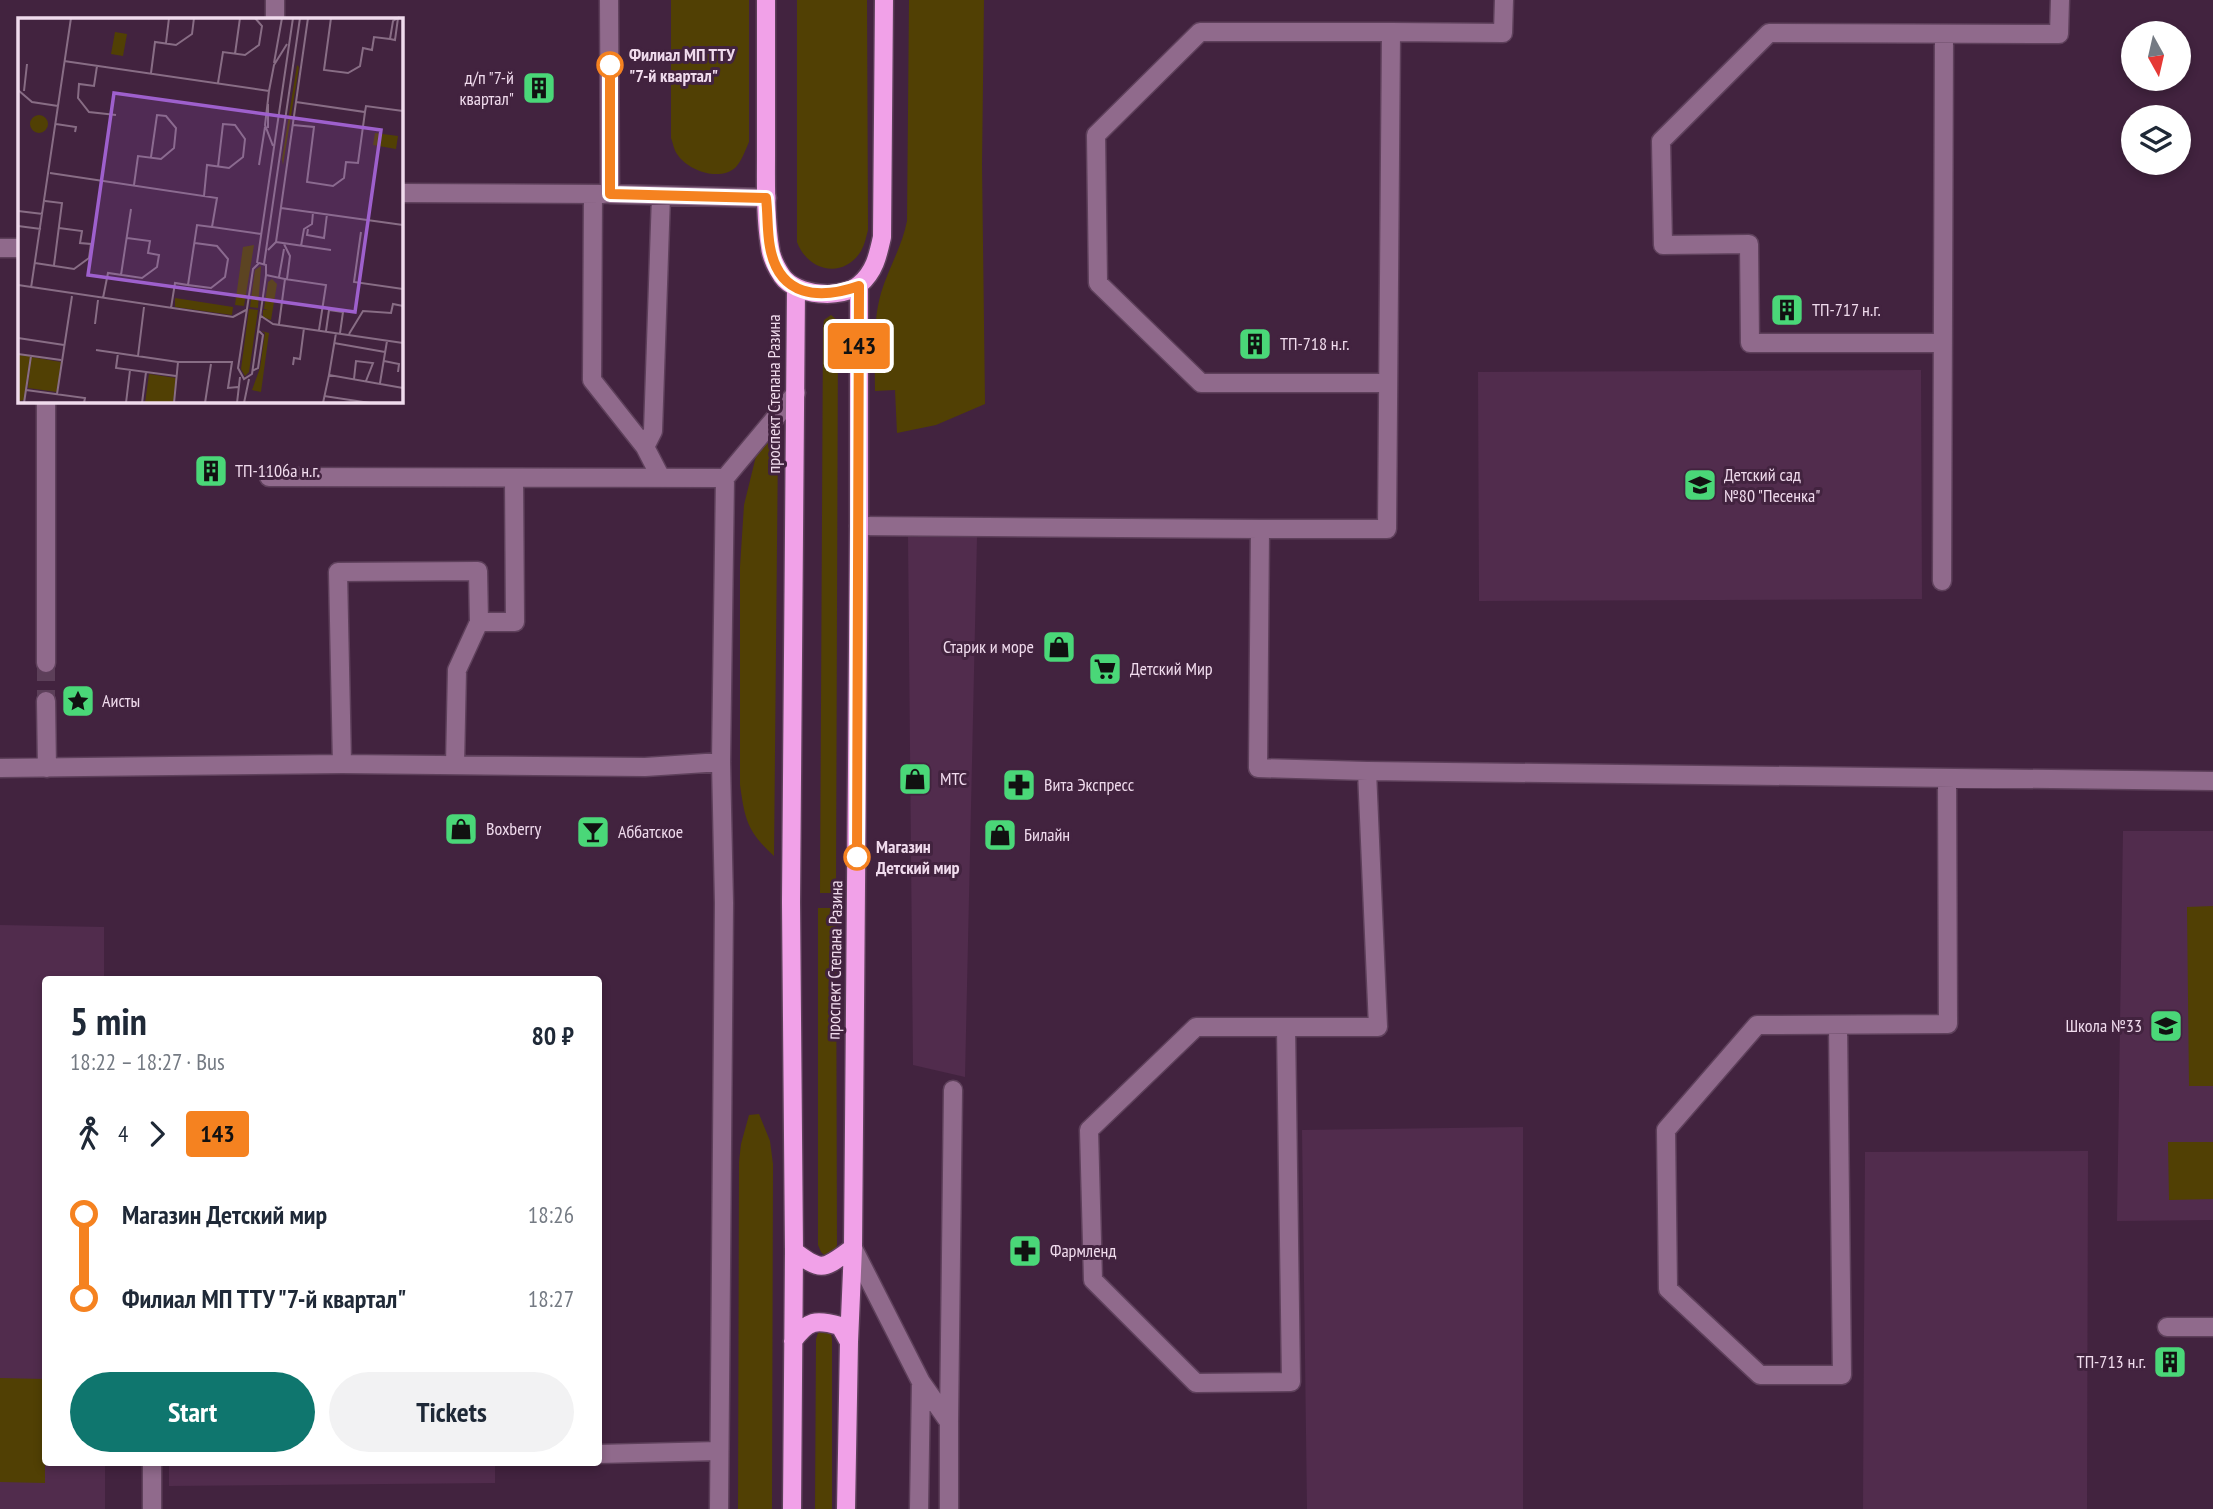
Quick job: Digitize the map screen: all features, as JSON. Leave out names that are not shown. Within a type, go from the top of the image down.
[{"type":"main road","points":[[766,0],[766,198],[770,247],[775,265],[784,280],[813,294],[839,293],[859,286],[876,264],[882,237],[884,0]]},
{"type":"main road","name":"проспект Степана Разина","points":[[846,1509],[853,1248],[859,286]]},
{"type":"main road","name":"проспект Степана Разина","points":[[792,1509],[794,1251],[791,902],[796,288]]},
{"type":"main road","points":[[794,1251],[813,1265],[828,1265],[853,1248]]},
{"type":"main road","points":[[793,1341],[802,1328],[821,1321],[840,1326],[849,1342]]},
{"type":"lane","points":[[275,0],[275,18]]},
{"type":"lane","points":[[609,0],[592,380],[645,447],[662,478]]},
{"type":"lane","points":[[1387,383],[1201,383],[1098,283],[1096,135],[1200,32],[1503,33],[1504,0]]},
{"type":"lane","points":[[1943,343],[1750,342],[1749,244],[1663,245],[1661,141],[1769,33],[2059,34],[2060,0]]},
{"type":"lane","points":[[859,526],[1387,529],[1391,32]]},
{"type":"lane","points":[[1942,581],[1944,34]]},
{"type":"lane","points":[[402,193],[766,198]]},
{"type":"lane","points":[[645,447],[653,431],[661,196]]},
{"type":"lane","points":[[0,248],[18,248]]},
{"type":"lane","points":[[719,1509],[724,903],[721,762],[725,478],[796,393]]},
{"type":"lane","points":[[46,402],[46,663]]},
{"type":"lane","points":[[269,477],[725,478]]},
{"type":"lane","points":[[479,622],[515,622],[514,478]]},
{"type":"lane","points":[[1260,528],[1258,768],[2213,781]]},
{"type":"lane","points":[[342,764],[338,572],[478,571],[479,622],[457,670],[455,765]]},
{"type":"lane","points":[[46,701],[47,768]]},
{"type":"lane","points":[[0,768],[342,764],[645,767],[721,762]]},
{"type":"lane","points":[[1286,1027],[1291,1382],[1196,1383],[1093,1280],[1090,1130],[1196,1027],[1286,1027],[1378,1027],[1367,771]]},
{"type":"lane","points":[[1838,1025],[1842,1375],[1760,1375],[1668,1289],[1666,1130],[1757,1025],[1948,1024],[1947,779]]},
{"type":"lane","points":[[949,1509],[953,1090]]},
{"type":"lane","points":[[853,1248],[921,1382],[949,1422]]},
{"type":"lane","points":[[2167,1327],[2213,1327]]},
{"type":"lane","points":[[919,1509],[921,1382]]},
{"type":"lane","points":[[602,1454],[719,1451]]},
{"type":"lane","points":[[152,1466],[152,1509]]},
{"type":"shaded area","points":[[671,0],[749,0],[749,142],[736,167],[722,174],[696,170],[677,154],[671,138]]},
{"type":"shaded area","points":[[797,0],[867,0],[868,230],[862,248],[854,260],[836,268],[827,268],[809,260],[797,242]]},
{"type":"shaded area","points":[[909,0],[984,0],[982,164],[985,404],[936,425],[897,433],[895,390],[875,391],[875,342],[881,293],[907,221]]},
{"type":"shaded area","points":[[831,315],[837,320],[838,327],[836,893],[820,893],[823,327],[824,320]]},
{"type":"shaded area","name":"Детский сад №80 \"Песенка\"","points":[[1921,370],[1922,599],[1479,601],[1478,372]]},
{"type":"shaded area","points":[[773,437],[778,442],[774,856],[758,839],[749,824],[740,785],[740,567],[744,505],[756,456],[764,441]]},
{"type":"shaded area","points":[[908,536],[977,537],[965,1077],[913,1065]]},
{"type":"shaded area","name":"Школа №33","points":[[2123,831],[2213,831],[2213,1220],[2117,1221]]},
{"type":"shaded area","points":[[2213,906],[2213,1086],[2189,1086],[2187,907]]},
{"type":"shaded area","points":[[818,908],[836,908],[837,1245],[834,1252],[825,1256],[818,1245]]},
{"type":"shaded area","points":[[0,925],[104,927],[104,976],[42,976],[42,1466],[105,1466],[105,1509],[0,1509]]},
{"type":"shaded area","points":[[759,1114],[770,1141],[773,1164],[772,1509],[738,1509],[739,1162],[749,1115]]},
{"type":"shaded area","points":[[1523,1127],[1523,1509],[1307,1509],[1302,1130]]},
{"type":"shaded area","points":[[2168,1142],[2213,1142],[2213,1199],[2169,1200]]},
{"type":"shaded area","points":[[2088,1151],[2087,1509],[1863,1509],[1865,1152]]},
{"type":"shaded area","points":[[823,1331],[831,1334],[832,1339],[832,1509],[815,1509],[816,1339],[818,1333]]},
{"type":"shaded area","points":[[0,1378],[42,1379],[42,1466],[45,1466],[45,1483],[0,1482]]},
{"type":"shaded area","points":[[169,1466],[495,1466],[495,1483],[169,1486]]},
{"type":"tunnel","points":[[46,663],[46,701]]},
{"type":"bus line","name":"143","points":[[610,65],[610,194],[766,198],[770,247],[775,265],[784,280],[813,294],[839,293],[859,286],[857,857]]},
{"type":"place","name":"Филиал МП ТТУ \"7-й квартал\"","points":[[610,65]]},
{"type":"place","name":"д/п \"7-й квартал\"","points":[[539,88]]},
{"type":"place","name":"ТП-717 н.г.","points":[[1787,310]]},
{"type":"place","name":"ТП-718 н.г.","points":[[1255,344]]},
{"type":"place","name":"ТП-1106а н.г.","points":[[211,471]]},
{"type":"place","name":"Детский сад №80 \"Песенка\"","points":[[1700,485]]},
{"type":"place","name":"Старик и море","points":[[1059,647]]},
{"type":"place","name":"Детский Мир","points":[[1105,669]]},
{"type":"place","name":"Аисты","points":[[78,701]]},
{"type":"place","name":"МТС","points":[[915,779]]},
{"type":"place","name":"Вита Экспресс","points":[[1019,785]]},
{"type":"place","name":"Boxberry","points":[[461,829]]},
{"type":"place","name":"Аббатское","points":[[593,832]]},
{"type":"place","name":"Билайн","points":[[1000,835]]},
{"type":"place","name":"Магазин Детский мир","points":[[857,857]]},
{"type":"place","name":"Школа №33","points":[[2166,1026]]},
{"type":"place","name":"Фармленд","points":[[1025,1251]]},
{"type":"place","name":"ТП-713 н.г.","points":[[2170,1362]]}]
